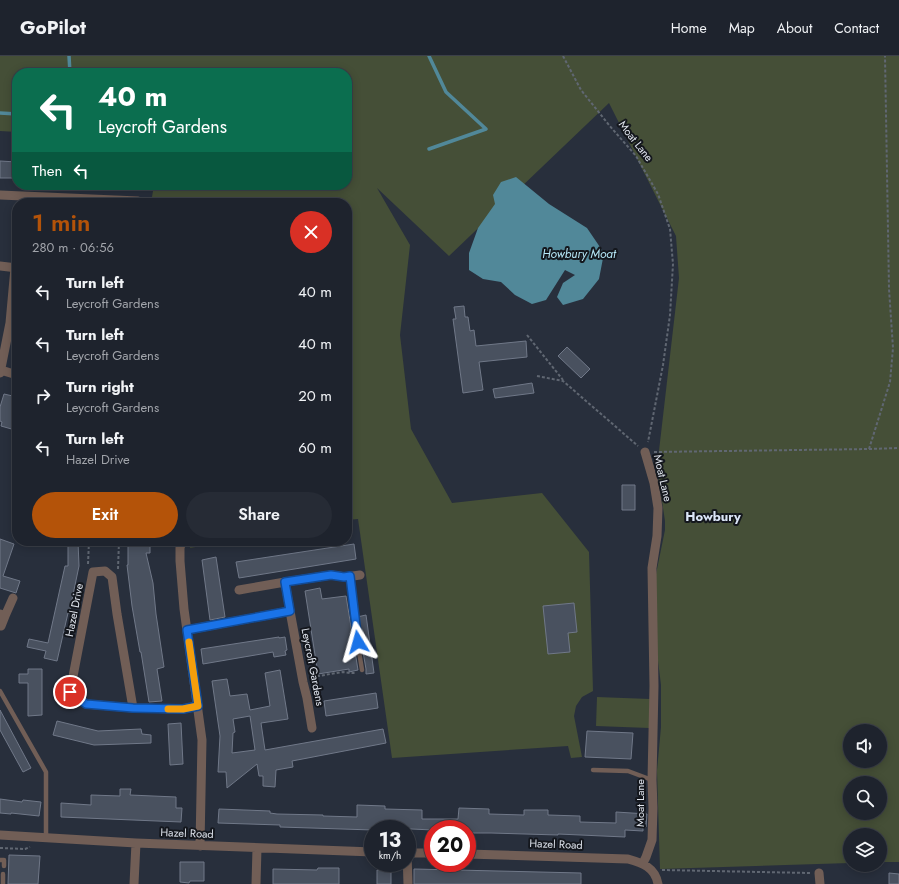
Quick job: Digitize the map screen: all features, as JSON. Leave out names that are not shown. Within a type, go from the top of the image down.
[{"type":"street","points":[[0,195],[42,198]]},
{"type":"street","points":[[0,266],[12,268]]},
{"type":"street","points":[[12,305],[10,324],[0,371],[12,374]]},
{"type":"street","name":"Moat Lane","points":[[643,863],[652,840],[654,686],[652,568],[657,536],[658,508],[654,483],[645,452]]},
{"type":"street","points":[[181,546],[180,561],[187,630],[202,740],[200,846]]},
{"type":"street","name":"Hazel Drive","points":[[133,708],[112,577],[105,571],[93,572],[70,692],[86,704],[133,708],[183,709],[198,706]]},
{"type":"street","points":[[239,590],[331,575],[344,577],[360,575]]},
{"type":"street","name":"Leycroft Gardens","points":[[285,582],[312,728]]},
{"type":"street","points":[[1,626],[3,615],[13,598]]},
{"type":"street","points":[[187,630],[290,611]]},
{"type":"street","name":"Hazel Road","points":[[0,835],[200,846],[364,852]]},
{"type":"street","points":[[134,884],[136,843]]},
{"type":"street","points":[[256,848],[256,884]]},
{"type":"street","name":"Hazel Road","points":[[476,854],[628,859],[643,863]]},
{"type":"street","points":[[643,863],[654,874],[658,884]]},
{"type":"street","points":[[408,872],[408,884]]},
{"type":"street","points":[[819,873],[820,884]]},
{"type":"lane","points":[[350,576],[353,612],[362,670]]},
{"type":"lane","points":[[0,691],[46,772],[46,837]]},
{"type":"lane","points":[[593,770],[628,771],[652,780]]},
{"type":"lane","points":[[0,860],[4,860],[4,866]]},
{"type":"lane","points":[[3,874],[3,884]]},
{"type":"path","name":"Moat Lane","points":[[563,56],[581,90],[636,156],[658,194],[670,229],[674,264],[670,315],[663,365],[645,452]]},
{"type":"path","points":[[869,448],[890,382],[893,348],[889,289],[885,56]]},
{"type":"path","points":[[527,335],[563,381],[645,452],[899,448]]},
{"type":"path","points":[[537,376],[563,381]]},
{"type":"path","points":[[302,678],[343,672],[356,672]]},
{"type":"path","points":[[180,834],[190,829],[191,825]]},
{"type":"path","points":[[663,870],[819,873]]},
{"type":"green space","points":[[0,56],[899,56],[899,862],[887,862],[887,828],[843,828],[843,863],[660,869],[657,771],[661,727],[661,685],[656,645],[656,574],[665,530],[665,521],[657,468],[679,278],[676,236],[609,103],[449,256],[377,188],[410,245],[400,335],[411,429],[452,503],[542,493],[589,552],[593,691],[582,697],[576,706],[574,716],[582,757],[571,758],[568,746],[392,758],[358,519],[352,520],[352,198],[152,198],[153,190],[352,190],[352,68],[12,68],[12,132],[0,131]]},
{"type":"green space","points":[[191,546],[201,546],[190,548]]},
{"type":"green space","points":[[597,697],[650,699],[649,728],[596,726]]},
{"type":"water","name":"Howbury Moat","points":[[516,177],[549,204],[587,228],[604,253],[599,279],[583,299],[563,305],[557,297],[563,283],[575,275],[565,270],[546,300],[532,304],[515,295],[501,282],[483,279],[469,270],[469,253],[478,228],[495,204],[493,195],[501,182]]},
{"type":"building","points":[[0,161],[12,162],[12,178],[0,178]]},
{"type":"building","points":[[464,306],[465,317],[468,317],[470,331],[474,330],[476,346],[526,341],[527,357],[479,362],[483,390],[463,393],[453,319],[456,319],[454,307]]},
{"type":"building","points":[[567,347],[590,369],[581,378],[558,356]]},
{"type":"building","points":[[532,383],[534,393],[495,398],[493,389]]},
{"type":"building","points":[[4,394],[12,396],[12,429],[1,426],[2,422],[0,421],[0,407]]},
{"type":"building","points":[[622,485],[635,485],[635,510],[622,510]]},
{"type":"building","points":[[0,539],[12,543],[13,546],[3,576],[20,581],[16,593],[0,588]]},
{"type":"building","points":[[354,544],[356,559],[239,578],[236,562],[341,546],[352,546]]},
{"type":"building","points":[[68,546],[78,546],[79,566],[57,661],[44,658],[46,651],[27,647],[29,639],[48,643],[65,566],[68,566]]},
{"type":"building","points":[[128,546],[150,546],[150,553],[146,553],[153,583],[164,667],[157,669],[162,701],[149,702],[132,606],[128,565]]},
{"type":"building","points":[[216,557],[225,617],[210,620],[202,560]]},
{"type":"building","points":[[320,588],[322,599],[346,596],[358,670],[349,672],[349,669],[318,674],[305,591]]},
{"type":"building","points":[[574,603],[577,632],[568,633],[570,652],[548,654],[543,606]]},
{"type":"building","points":[[366,615],[374,673],[366,674],[357,617]]},
{"type":"building","points":[[285,637],[287,650],[285,651],[286,655],[274,657],[273,652],[203,664],[201,649]]},
{"type":"building","points":[[28,669],[42,669],[42,715],[28,716],[28,683],[19,683],[19,674],[28,674]]},
{"type":"building","points":[[280,670],[288,719],[261,723],[265,750],[383,729],[386,743],[292,761],[293,767],[276,770],[275,787],[263,786],[263,776],[259,776],[257,764],[227,788],[226,772],[218,772],[220,736],[212,681],[227,679],[230,696],[247,694],[250,710],[270,706],[265,673]],"holes":[[[250,716],[255,750],[232,753],[233,733],[235,732],[233,719]]]},
{"type":"building","points":[[376,693],[378,708],[326,716],[324,701]]},
{"type":"building","points":[[0,710],[31,768],[23,772],[0,730]]},
{"type":"building","points":[[57,721],[98,731],[141,729],[142,734],[151,735],[151,743],[94,745],[53,735]]},
{"type":"building","points":[[181,723],[183,764],[170,765],[168,724]]},
{"type":"building","points":[[587,731],[633,733],[631,759],[585,757]]},
{"type":"building","points":[[120,789],[131,789],[130,795],[176,797],[176,808],[182,808],[181,822],[61,817],[61,803],[91,805],[91,795],[120,796]]},
{"type":"building","points":[[0,799],[22,802],[23,800],[41,802],[39,816],[0,813]]},
{"type":"building","points":[[357,805],[385,806],[385,809],[422,810],[422,819],[458,819],[459,808],[489,809],[489,814],[524,815],[524,810],[548,810],[548,815],[580,816],[580,822],[616,823],[616,812],[647,814],[646,827],[643,827],[643,831],[625,830],[625,837],[558,834],[476,833],[476,820],[424,820],[424,830],[416,829],[416,820],[364,820],[364,830],[218,823],[219,809],[270,811],[270,813],[277,814],[357,817]]},
{"type":"building","points":[[9,855],[40,856],[38,884],[8,884]]},
{"type":"building","points":[[180,862],[204,862],[204,881],[190,881],[189,883],[180,882]]},
{"type":"building","points":[[318,868],[339,868],[339,884],[273,884],[273,869],[317,870]]},
{"type":"building","points":[[416,869],[424,869],[424,872],[476,872],[476,870],[581,873],[581,884],[414,884],[414,872],[416,872]]},
{"type":"building","points":[[377,872],[391,872],[391,884],[377,884]]},
{"type":"building","points":[[889,873],[899,874],[899,884],[889,884]]},
{"type":"waterway","points":[[69,56],[70,68]]},
{"type":"waterway","points":[[429,56],[446,92],[486,129],[429,149]]},
{"type":"waterway","points":[[0,113],[12,114]]},
{"type":"slow traffic","points":[[168,709],[183,709],[198,706],[189,642]]},
{"type":"district","name":"Howbury","points":[[713,516]]},
{"type":"route","points":[[70,692],[86,704],[133,708],[183,709],[198,706],[187,630],[290,611],[285,582],[331,575],[344,577],[350,576],[353,612],[358,642]]}]
